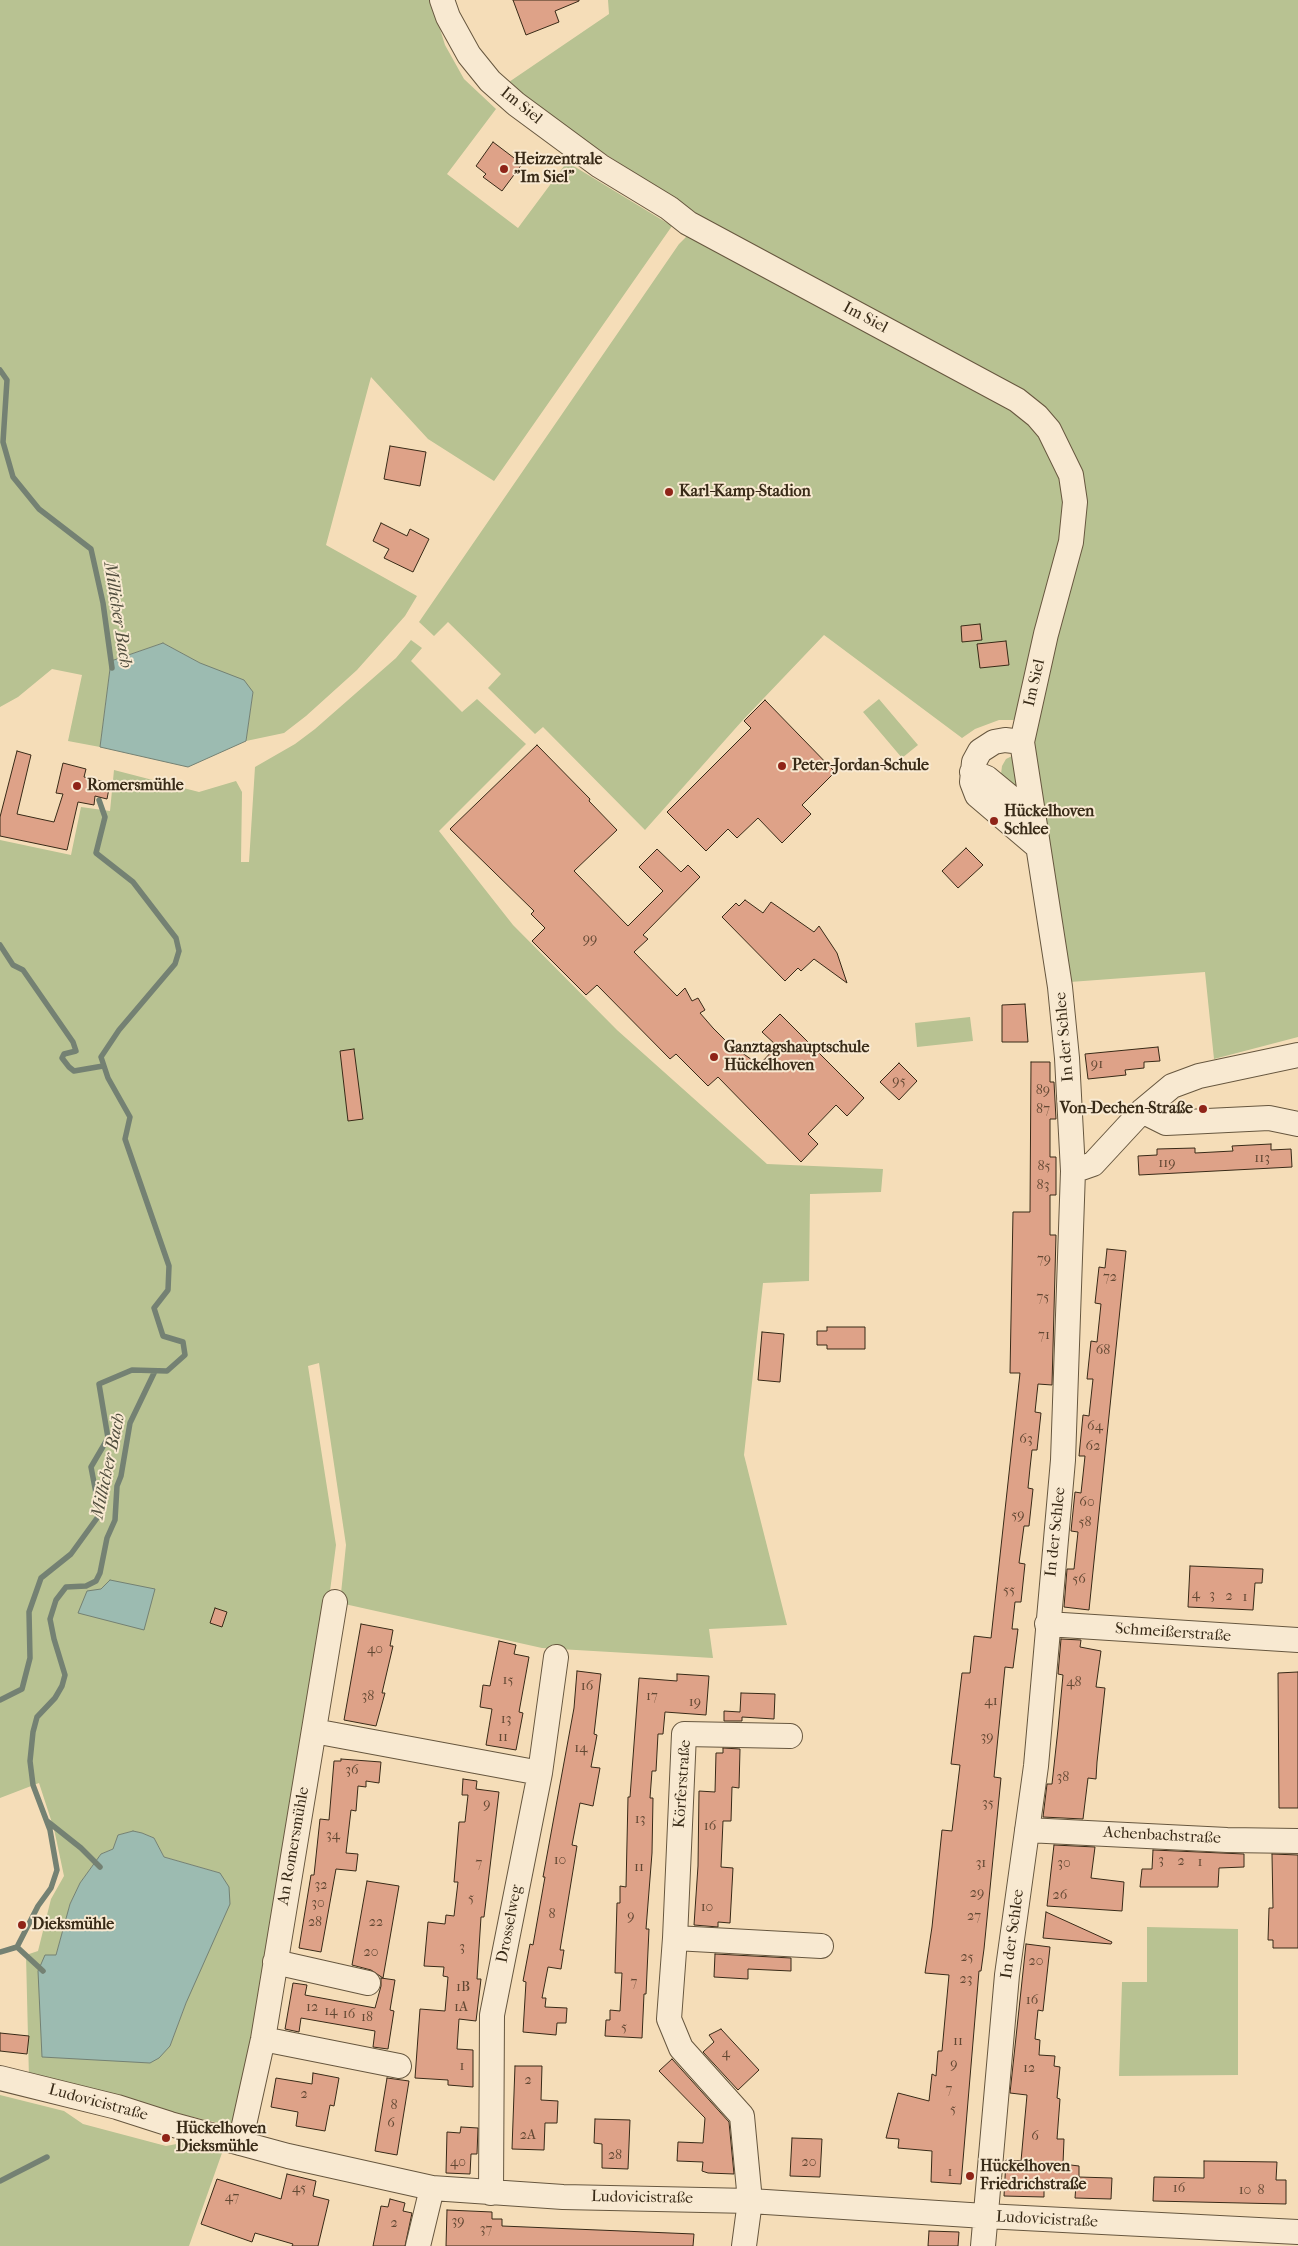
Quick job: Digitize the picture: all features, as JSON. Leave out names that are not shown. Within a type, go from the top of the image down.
[{"type":"street","name":"Im Siel","points":[[442,0],[461,43],[490,81],[516,104],[600,166],[669,208],[688,223],[1017,400],[1037,416],[1049,430],[1071,475],[1075,502],[1071,542],[1046,634],[1022,742]]},
{"type":"street","points":[[1022,742],[1005,740],[994,742],[980,751],[974,762],[972,782],[977,795],[1037,846]]},
{"type":"street","name":"In der Schlee","points":[[983,2246],[1007,1975],[1036,1766],[1047,1624],[1063,1460],[1073,1171],[1067,1058],[1060,987],[1022,742]]},
{"type":"street","points":[[972,772],[987,778],[1033,816]]},
{"type":"street","points":[[1073,1171],[1093,1164],[1142,1111],[1172,1086],[1199,1076],[1298,1055]]},
{"type":"street","points":[[1142,1111],[1166,1122],[1269,1118],[1298,1124]]},
{"type":"street","name":"An Romersmühle","points":[[240,2143],[263,2039],[334,1602]]},
{"type":"street","name":"Schmeißerstraße","points":[[1047,1624],[1298,1640]]},
{"type":"street","name":"Drosselweg","points":[[491,2193],[492,2014],[540,1773],[556,1657]]},
{"type":"street","points":[[314,1731],[540,1773]]},
{"type":"street","name":"Körferstraße","points":[[744,2246],[750,2201],[742,2116],[681,2048],[669,2019],[675,1938],[684,1734],[790,1736]]},
{"type":"street","name":"Achenbachstraße","points":[[1027,1830],[1227,1840],[1298,1841]]},
{"type":"street","points":[[675,1938],[821,1946]]},
{"type":"street","points":[[275,1962],[368,1983]]},
{"type":"street","points":[[263,2039],[398,2066]]},
{"type":"street","name":"Ludovicistraße","points":[[0,2078],[117,2107],[240,2143],[432,2188],[491,2193],[750,2201],[985,2216],[1298,2232]]},
{"type":"street","points":[[418,2246],[432,2188]]},
{"type":"green space","points":[[0,0],[431,0],[445,45],[464,79],[496,109],[447,174],[518,228],[567,162],[672,226],[494,481],[428,439],[371,377],[326,545],[417,596],[405,616],[357,670],[306,716],[284,733],[246,741],[253,692],[163,643],[111,661],[100,747],[68,741],[82,675],[52,669],[18,697],[0,707]]},
{"type":"green space","points":[[608,0],[1298,0],[1298,1037],[1214,1059],[1205,972],[1070,982],[1015,720],[999,720],[975,729],[962,738],[824,635],[742,721],[645,830],[543,727],[535,734],[488,688],[501,674],[448,622],[434,636],[419,622],[679,244],[691,232],[716,226],[573,133],[506,84],[609,14]]},
{"type":"green space","points":[[411,640],[422,648],[411,661],[462,712],[477,699],[526,744],[439,831],[513,925],[617,1030],[767,1164],[883,1169],[881,1192],[810,1194],[809,1281],[763,1283],[744,1455],[787,1625],[709,1629],[713,1658],[542,1648],[340,1603],[346,1545],[319,1363],[308,1366],[336,1545],[330,1591],[236,2127],[29,2079],[26,1955],[38,1951],[51,1899],[64,1876],[54,1829],[39,1783],[0,1798],[0,840],[71,855],[81,807],[110,811],[114,770],[199,792],[236,781],[242,792],[241,862],[249,862],[255,767],[295,744],[315,729],[396,658]],"holes":[[[133,1831],[154,1838],[164,1857],[220,1873],[186,2003],[170,2046],[45,1955],[56,1955],[70,1904],[80,1883],[101,1854],[113,1849],[118,1835]]]},
{"type":"green space","points":[[879,699],[918,745],[902,758],[863,712]]},
{"type":"green space","points":[[1016,754],[1017,788],[1005,780],[1001,774],[1002,766],[1006,759]]},
{"type":"green space","points":[[970,1017],[973,1041],[917,1047],[915,1023]]},
{"type":"green space","points":[[1147,1927],[1238,1929],[1238,2075],[1119,2076],[1122,1982],[1147,1982]]},
{"type":"green space","points":[[0,2095],[64,2111],[83,2124],[166,2146],[187,2142],[222,2153],[189,2246],[0,2246]]},
{"type":"water","points":[[163,643],[200,663],[244,680],[253,692],[246,741],[188,767],[100,747],[111,661]]},
{"type":"water","points":[[110,1580],[155,1589],[144,1630],[78,1613],[87,1591],[101,1589]]},
{"type":"water","points":[[133,1831],[154,1838],[164,1857],[220,1873],[229,1887],[230,1904],[186,2003],[170,2046],[159,2058],[150,2063],[42,2057],[38,1971],[45,1955],[56,1955],[70,1904],[80,1883],[101,1854],[113,1849],[118,1835]]},
{"type":"building","points":[[513,0],[579,1],[555,11],[559,22],[526,35]]},
{"type":"building","name":"Heizzentrale \"Im Siel\"","points":[[493,142],[522,164],[502,191],[483,177],[486,174],[476,166]]},
{"type":"building","points":[[390,446],[426,452],[420,486],[384,479]]},
{"type":"building","points":[[381,523],[407,536],[410,529],[429,539],[413,572],[384,558],[389,549],[373,541]]},
{"type":"building","points":[[980,624],[982,640],[962,642],[961,626]]},
{"type":"building","points":[[1006,641],[1009,665],[980,668],[977,644]]},
{"type":"building","name":"Peter-Jordan-Schule","points":[[765,700],[835,772],[802,805],[811,814],[782,843],[758,818],[737,838],[728,829],[706,851],[667,812],[751,728],[744,721]]},
{"type":"building","points":[[537,745],[590,799],[589,801],[617,830],[574,871],[628,926],[663,891],[639,867],[657,849],[681,872],[688,865],[700,877],[643,935],[648,939],[634,952],[677,996],[685,988],[692,1001],[698,998],[705,1010],[700,1013],[713,1028],[727,1042],[759,1065],[777,1046],[762,1032],[780,1014],[864,1098],[847,1116],[836,1105],[808,1134],[818,1144],[801,1162],[718,1077],[708,1086],[676,1054],[670,1059],[597,985],[586,995],[532,941],[545,928],[531,914],[534,911],[450,829]]},
{"type":"building","points":[[17,751],[31,755],[17,814],[54,822],[63,794],[56,793],[63,763],[86,769],[84,777],[110,783],[107,799],[95,796],[94,805],[78,802],[67,850],[0,836],[0,817]]},
{"type":"building","points":[[966,848],[983,865],[958,888],[942,871]]},
{"type":"building","points":[[745,900],[763,913],[771,902],[814,932],[819,926],[837,953],[847,983],[814,959],[801,971],[798,968],[785,981],[722,917],[736,903],[739,906]]},
{"type":"building","points":[[1025,1004],[1028,1042],[1002,1042],[1002,1005]]},
{"type":"building","points":[[1158,1047],[1160,1061],[1144,1062],[1144,1068],[1125,1070],[1126,1075],[1088,1079],[1085,1054]]},
{"type":"building","points":[[354,1049],[363,1119],[348,1121],[340,1051]]},
{"type":"building","points":[[1031,1062],[1050,1062],[1050,1082],[1054,1082],[1056,1119],[1050,1119],[1050,1157],[1056,1157],[1056,1195],[1050,1195],[1050,1235],[1056,1235],[1052,1385],[1038,1384],[1035,1412],[1041,1413],[1037,1450],[1032,1450],[1028,1488],[1033,1489],[1029,1526],[1024,1526],[1019,1563],[1025,1564],[1021,1602],[1015,1602],[1012,1629],[1018,1629],[1013,1668],[1005,1667],[994,1777],[1001,1778],[984,1949],[981,1971],[979,1971],[961,2184],[931,2182],[932,2151],[898,2148],[899,2139],[886,2138],[898,2093],[929,2101],[932,2074],[936,2076],[938,2051],[942,2051],[949,1975],[925,1973],[932,1927],[942,1830],[952,1831],[960,1765],[951,1764],[962,1673],[970,1673],[974,1636],[991,1638],[1020,1373],[1010,1373],[1013,1212],[1030,1212]]},
{"type":"building","points":[[899,1063],[917,1081],[899,1100],[880,1082]]},
{"type":"building","points":[[1271,1144],[1271,1150],[1291,1149],[1292,1167],[1139,1175],[1138,1156],[1157,1155],[1157,1149],[1195,1148],[1195,1153],[1233,1151],[1232,1146]]},
{"type":"building","points":[[1107,1249],[1126,1251],[1089,1610],[1064,1607],[1067,1569],[1074,1569],[1078,1532],[1071,1531],[1075,1492],[1081,1493],[1083,1475],[1085,1456],[1079,1456],[1083,1415],[1089,1416],[1093,1379],[1087,1379],[1091,1341],[1097,1342],[1101,1304],[1095,1303],[1099,1267],[1105,1268]]},
{"type":"building","points":[[827,1327],[865,1327],[865,1349],[827,1349],[827,1345],[817,1345],[817,1331],[827,1331]]},
{"type":"building","points":[[762,1332],[784,1334],[780,1382],[758,1380]]},
{"type":"building","points":[[1190,1566],[1263,1569],[1262,1583],[1255,1583],[1253,1610],[1188,1607]]},
{"type":"building","points":[[215,1608],[227,1612],[222,1627],[210,1623]]},
{"type":"building","points":[[361,1624],[393,1630],[390,1646],[393,1646],[382,1693],[385,1693],[376,1726],[344,1720]]},
{"type":"building","points":[[1061,1639],[1081,1640],[1080,1647],[1101,1651],[1096,1687],[1105,1688],[1096,1779],[1088,1778],[1083,1819],[1043,1817],[1047,1784],[1052,1784],[1058,1729],[1063,1675],[1058,1674]]},
{"type":"building","points":[[499,1641],[516,1645],[514,1654],[529,1657],[519,1712],[523,1713],[516,1750],[486,1745],[492,1709],[480,1707],[483,1685],[490,1686]]},
{"type":"building","points":[[577,1671],[601,1674],[594,1734],[597,1735],[591,1767],[600,1768],[593,1806],[580,1803],[572,1845],[577,1846],[560,1950],[564,1950],[561,1969],[548,1967],[542,1998],[546,1998],[545,2007],[567,2008],[566,2023],[557,2023],[556,2035],[523,2032],[526,1982],[523,1981],[530,1944],[533,1945],[545,1877],[543,1877],[574,1708]]},
{"type":"building","points":[[1298,1672],[1298,1808],[1279,1808],[1278,1673]]},
{"type":"building","points":[[677,1674],[709,1676],[706,1715],[665,1712],[663,1734],[658,1734],[656,1771],[652,1771],[650,1798],[653,1798],[652,1853],[646,1929],[649,1929],[642,2038],[605,2036],[606,2020],[610,2020],[610,2010],[620,2011],[622,1973],[615,1973],[617,1903],[620,1903],[620,1886],[626,1887],[628,1797],[630,1797],[639,1678],[677,1681]]},
{"type":"building","points":[[741,1693],[775,1694],[774,1719],[742,1717],[742,1721],[724,1721],[724,1711],[740,1712]]},
{"type":"building","points":[[723,1748],[740,1749],[739,1788],[732,1787],[731,1821],[723,1821],[721,1867],[733,1868],[730,1923],[718,1922],[718,1927],[694,1925],[698,1866],[699,1791],[715,1792],[716,1753],[723,1753]]},
{"type":"building","points":[[341,1759],[381,1762],[379,1783],[366,1781],[366,1787],[358,1786],[356,1811],[351,1810],[346,1853],[358,1854],[356,1871],[336,1869],[321,1952],[299,1948],[311,1875],[314,1875],[320,1819],[329,1820],[334,1761],[341,1761]]},
{"type":"building","points":[[463,1779],[477,1781],[476,1789],[499,1792],[484,1917],[481,1917],[477,1979],[481,1979],[476,2021],[459,2019],[457,2049],[473,2050],[473,2087],[448,2085],[448,2080],[415,2078],[420,2009],[445,2011],[448,1977],[443,1976],[444,1967],[424,1966],[428,1922],[445,1924],[446,1915],[454,1916],[458,1882],[454,1882],[459,1822],[465,1822],[468,1795],[462,1795]]},
{"type":"building","points":[[1054,1845],[1095,1847],[1091,1878],[1124,1882],[1122,1911],[1047,1906]]},
{"type":"building","points":[[1153,1850],[1244,1854],[1244,1867],[1219,1868],[1218,1887],[1140,1887],[1142,1869],[1152,1869]]},
{"type":"building","points":[[1272,1854],[1298,1855],[1298,1948],[1273,1948],[1273,1940],[1268,1940],[1269,1908],[1273,1908]]},
{"type":"building","points":[[367,1881],[399,1886],[383,1978],[371,1970],[352,1965]]},
{"type":"building","points":[[1046,1912],[1112,1942],[1111,1944],[1043,1938]]},
{"type":"building","points":[[1026,1944],[1050,1947],[1043,2011],[1038,2010],[1035,2039],[1040,2040],[1039,2055],[1055,2056],[1054,2066],[1060,2067],[1057,2098],[1060,2099],[1057,2139],[1064,2139],[1063,2164],[1079,2166],[1079,2177],[1112,2178],[1111,2199],[1075,2198],[1076,2185],[1061,2184],[1044,2184],[1044,2197],[1004,2196],[1006,2160],[1021,2161],[1027,2095],[1010,2093]]},
{"type":"building","points":[[715,1954],[791,1958],[791,1971],[748,1969],[748,1979],[714,1977]]},
{"type":"building","points":[[381,1978],[395,1980],[390,2010],[394,2011],[388,2049],[373,2047],[375,2031],[301,2018],[299,2032],[285,2029],[293,1983],[307,1985],[305,1995],[375,2008],[381,1986]]},
{"type":"building","points":[[721,2029],[759,2070],[738,2090],[703,2052],[714,2042],[709,2035]]},
{"type":"building","points":[[0,2033],[29,2036],[27,2054],[0,2051]]},
{"type":"building","points":[[672,2059],[729,2122],[734,2174],[702,2171],[703,2162],[677,2161],[678,2142],[703,2143],[705,2118],[659,2071]]},
{"type":"building","points":[[515,2066],[542,2066],[541,2100],[558,2101],[557,2123],[545,2123],[544,2150],[512,2149]]},
{"type":"building","points":[[313,2073],[339,2078],[334,2106],[330,2105],[325,2131],[296,2126],[298,2112],[271,2107],[276,2078],[312,2084]]},
{"type":"building","points":[[387,2078],[409,2081],[397,2155],[375,2151]]},
{"type":"building","points":[[595,2119],[630,2120],[628,2169],[602,2168],[602,2144],[594,2143]]},
{"type":"building","points":[[461,2127],[478,2128],[477,2154],[471,2154],[470,2174],[446,2173],[447,2132],[460,2133]]},
{"type":"building","points":[[792,2138],[822,2139],[820,2177],[790,2176]]},
{"type":"building","points":[[1204,2161],[1277,2162],[1276,2180],[1286,2180],[1286,2204],[1153,2201],[1154,2177],[1204,2178]]},
{"type":"building","points":[[287,2174],[316,2181],[313,2196],[329,2200],[318,2246],[292,2246],[293,2244],[255,2233],[252,2242],[201,2224],[217,2179],[281,2199]]},
{"type":"building","points":[[390,2199],[405,2203],[403,2211],[412,2213],[405,2246],[373,2246],[381,2206],[388,2207]]},
{"type":"building","points":[[447,2210],[492,2212],[492,2219],[502,2219],[502,2226],[694,2234],[693,2246],[446,2246]]},
{"type":"building","points":[[929,2231],[959,2232],[958,2246],[928,2246]]},
{"type":"waterway","name":"Millicher Bach","points":[[0,370],[7,380],[3,442],[13,477],[39,509],[91,549],[103,603],[112,668]]},
{"type":"waterway","name":"Millicher Bach","points":[[0,1700],[22,1689],[30,1658],[29,1612],[41,1578],[71,1554],[100,1514],[91,1467],[108,1438],[99,1384],[132,1370],[167,1371],[185,1355],[183,1342],[163,1336],[154,1308],[168,1290],[169,1266],[125,1139],[130,1117],[108,1078],[101,1057],[119,1030],[175,964],[179,951],[176,938],[133,882],[96,853],[105,817],[99,800]]},
{"type":"waterway","name":"Millicher Bach","points":[[0,945],[13,965],[23,970],[73,1042],[76,1051],[64,1054],[62,1058],[69,1067],[74,1071],[103,1066]]},
{"type":"waterway","name":"Millicher Bach","points":[[0,1952],[17,1947],[38,1906],[51,1888],[57,1870],[50,1830],[33,1785],[30,1761],[33,1732],[37,1717],[55,1698],[62,1686],[65,1675],[50,1619],[56,1600],[66,1587],[86,1586],[96,1581],[100,1573],[107,1538],[115,1520],[117,1486],[121,1476],[130,1423],[155,1371]]},
{"type":"waterway","points":[[47,1821],[81,1848],[100,1867]]},
{"type":"waterway","points":[[17,1947],[43,1971]]},
{"type":"waterway","points":[[0,2181],[47,2157]]},
{"type":"place","name":"Heizzentrale \"Im Siel\"","points":[[504,169]]},
{"type":"place","name":"Karl-Kamp-Stadion","points":[[669,492]]},
{"type":"place","name":"Peter-Jordan-Schule","points":[[782,766]]},
{"type":"place","name":"Romersmühle","points":[[77,786]]},
{"type":"place","name":"Hückelhoven Schlee","points":[[994,821]]},
{"type":"place","name":"Ganztagshauptschule Hückelhoven","points":[[714,1057]]},
{"type":"place","name":"Von-Dechen-Straße","points":[[1203,1109]]},
{"type":"place","name":"Dieksmühle","points":[[22,1925]]},
{"type":"place","name":"Hückelhoven Dieksmühle","points":[[166,2138]]},
{"type":"place","name":"Hückelhoven Friedrichstraße","points":[[970,2176]]}]
